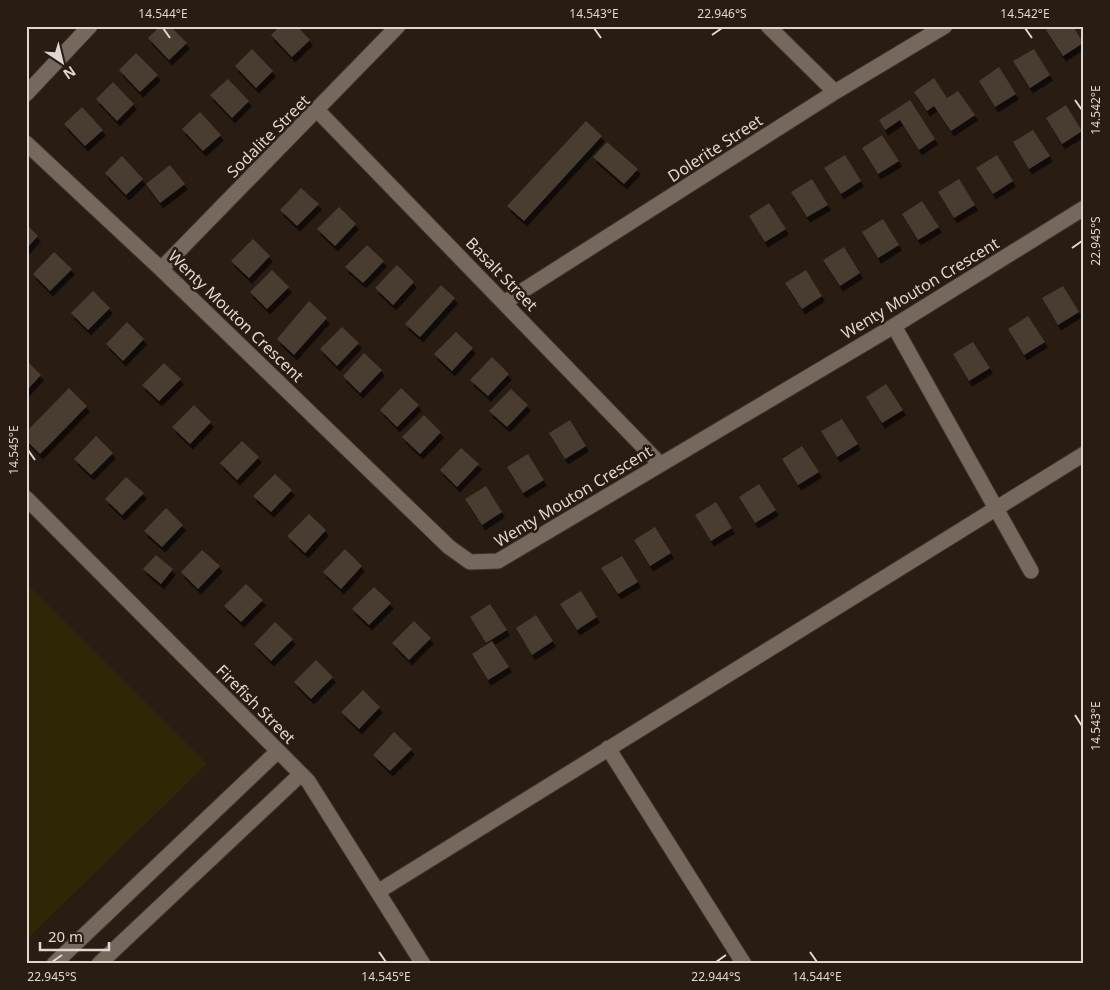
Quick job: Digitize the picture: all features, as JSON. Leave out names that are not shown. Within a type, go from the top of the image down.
[{"type":"street","points":[[26,94],[90,26]]},
{"type":"street","name":"Sodalite Street","points":[[161,268],[398,26]]},
{"type":"street","points":[[768,26],[835,92]]},
{"type":"street","name":"Dolerite Street","points":[[505,302],[835,92],[945,26]]},
{"type":"street","name":"Basalt Street","points":[[317,110],[660,464]]},
{"type":"street","name":"Wenty Mouton Crescent","points":[[26,143],[161,268],[449,547],[470,562],[498,561],[894,326],[1084,208]]},
{"type":"street","points":[[894,326],[1031,571]]},
{"type":"street","points":[[379,891],[1084,454]]},
{"type":"street","name":"Firefish Street","points":[[26,498],[308,781],[379,891],[422,964]]},
{"type":"street","points":[[608,748],[744,964]]},
{"type":"street","points":[[54,964],[278,751]]},
{"type":"street","points":[[99,964],[301,774]]},
{"type":"sand","points":[[26,583],[207,764],[26,940]]},
{"type":"building","points":[[160,26],[170,26],[187,43],[169,60],[148,38]]},
{"type":"building","points":[[280,26],[297,26],[310,40],[292,57],[271,35]]},
{"type":"building","points":[[1052,26],[1073,26],[1083,43],[1063,56],[1046,30]]},
{"type":"building","points":[[252,49],[273,71],[256,88],[235,66]]},
{"type":"building","points":[[1034,49],[1050,75],[1030,88],[1013,61]]},
{"type":"building","points":[[136,53],[158,75],[140,92],[119,70]]},
{"type":"building","points":[[999,67],[1016,94],[995,107],[979,81]]},
{"type":"building","points":[[934,78],[947,98],[958,91],[975,115],[951,131],[934,106],[927,111],[914,92]]},
{"type":"building","points":[[228,79],[249,101],[232,118],[210,95]]},
{"type":"building","points":[[113,82],[134,104],[117,121],[96,99]]},
{"type":"building","points":[[910,100],[935,139],[919,150],[900,120],[885,130],[879,120]]},
{"type":"building","points":[[1066,105],[1082,131],[1062,144],[1046,118]]},
{"type":"building","points":[[82,107],[103,130],[85,146],[64,124]]},
{"type":"building","points":[[200,112],[221,135],[203,151],[182,129]]},
{"type":"building","points":[[586,121],[602,136],[524,221],[507,206]]},
{"type":"building","points":[[1033,130],[1050,156],[1029,169],[1013,142]]},
{"type":"building","points":[[882,135],[899,161],[878,174],[862,148]]},
{"type":"building","points":[[607,142],[638,169],[624,184],[593,157]]},
{"type":"building","points":[[845,155],[861,181],[841,194],[824,168]]},
{"type":"building","points":[[997,155],[1013,181],[993,194],[976,168]]},
{"type":"building","points":[[122,156],[143,179],[126,195],[105,173]]},
{"type":"building","points":[[170,165],[185,184],[160,203],[146,184]]},
{"type":"building","points":[[812,179],[828,205],[807,217],[791,192]]},
{"type":"building","points":[[959,179],[975,205],[954,218],[938,192]]},
{"type":"building","points":[[301,188],[319,204],[297,226],[280,210]]},
{"type":"building","points":[[922,201],[939,227],[918,240],[902,214]]},
{"type":"building","points":[[769,203],[786,229],[765,242],[749,216]]},
{"type":"building","points":[[339,207],[356,224],[335,246],[317,229]]},
{"type":"building","points":[[883,219],[899,245],[878,258],[862,232]]},
{"type":"building","points":[[26,224],[38,236],[26,249]]},
{"type":"building","points":[[253,239],[270,256],[249,278],[231,261]]},
{"type":"building","points":[[367,245],[384,261],[363,283],[345,267]]},
{"type":"building","points":[[844,247],[860,273],[840,286],[823,260]]},
{"type":"building","points":[[54,252],[72,269],[50,291],[33,274]]},
{"type":"building","points":[[397,265],[414,282],[393,305],[375,288]]},
{"type":"building","points":[[272,270],[289,287],[267,309],[250,292]]},
{"type":"building","points":[[806,270],[822,296],[802,309],[785,283]]},
{"type":"building","points":[[441,285],[455,298],[420,337],[405,324]]},
{"type":"building","points":[[1063,286],[1079,312],[1058,325],[1042,298]]},
{"type":"building","points":[[93,291],[110,308],[88,330],[71,313]]},
{"type":"building","points":[[309,301],[327,318],[294,355],[277,339]]},
{"type":"building","points":[[1028,316],[1045,342],[1024,355],[1008,329]]},
{"type":"building","points":[[127,322],[144,339],[123,361],[106,344]]},
{"type":"building","points":[[342,327],[359,343],[337,366],[320,349]]},
{"type":"building","points":[[456,332],[473,348],[452,371],[434,354]]},
{"type":"building","points":[[973,342],[990,368],[969,381],[953,354]]},
{"type":"building","points":[[364,353],[382,370],[360,393],[343,376]]},
{"type":"building","points":[[492,357],[509,374],[488,396],[470,380]]},
{"type":"building","points":[[26,360],[41,375],[26,391]]},
{"type":"building","points":[[164,363],[181,379],[159,401],[142,385]]},
{"type":"building","points":[[886,384],[903,410],[882,423],[866,397]]},
{"type":"building","points":[[69,388],[87,406],[40,454],[26,440],[26,432]]},
{"type":"building","points":[[401,388],[419,405],[397,427],[380,410]]},
{"type":"building","points":[[511,389],[528,405],[507,427],[489,411]]},
{"type":"building","points":[[194,405],[211,422],[190,444],[172,427]]},
{"type":"building","points":[[424,415],[441,432],[420,454],[402,437]]},
{"type":"building","points":[[842,419],[858,444],[837,457],[821,431]]},
{"type":"building","points":[[570,420],[586,446],[565,459],[549,433]]},
{"type":"building","points":[[96,436],[113,453],[91,475],[74,459]]},
{"type":"building","points":[[242,441],[259,457],[237,480],[220,463]]},
{"type":"building","points":[[802,446],[819,472],[798,485],[782,459]]},
{"type":"building","points":[[461,448],[479,464],[457,487],[440,470]]},
{"type":"building","points":[[528,454],[544,480],[523,493],[507,467]]},
{"type":"building","points":[[275,474],[292,490],[271,512],[253,496]]},
{"type":"building","points":[[126,477],[144,493],[122,515],[105,499]]},
{"type":"building","points":[[759,484],[776,510],[755,523],[739,497]]},
{"type":"building","points":[[486,486],[502,512],[482,525],[465,499]]},
{"type":"building","points":[[716,502],[732,528],[711,541],[695,515]]},
{"type":"building","points":[[166,508],[183,525],[162,547],[144,531]]},
{"type":"building","points":[[309,514],[326,530],[305,553],[287,536]]},
{"type":"building","points":[[655,527],[671,553],[650,566],[634,540]]},
{"type":"building","points":[[345,549],[362,566],[341,589],[323,572]]},
{"type":"building","points":[[202,550],[220,566],[198,589],[181,572]]},
{"type":"building","points":[[156,555],[173,569],[161,584],[143,569]]},
{"type":"building","points":[[622,556],[638,582],[618,594],[601,568]]},
{"type":"building","points":[[246,584],[263,600],[241,622],[224,606]]},
{"type":"building","points":[[374,587],[391,603],[369,625],[352,609]]},
{"type":"building","points":[[581,591],[597,617],[577,630],[560,604]]},
{"type":"building","points":[[490,604],[507,630],[486,643],[470,617]]},
{"type":"building","points":[[536,615],[553,641],[532,655],[516,628]]},
{"type":"building","points":[[414,621],[431,638],[409,660],[392,643]]},
{"type":"building","points":[[275,622],[293,639],[271,661],[254,644]]},
{"type":"building","points":[[492,641],[509,667],[488,680],[472,654]]},
{"type":"building","points":[[316,660],[333,677],[311,699],[294,682]]},
{"type":"building","points":[[363,690],[380,707],[359,729],[341,712]]},
{"type":"building","points":[[394,732],[412,749],[390,771],[373,755]]}]
